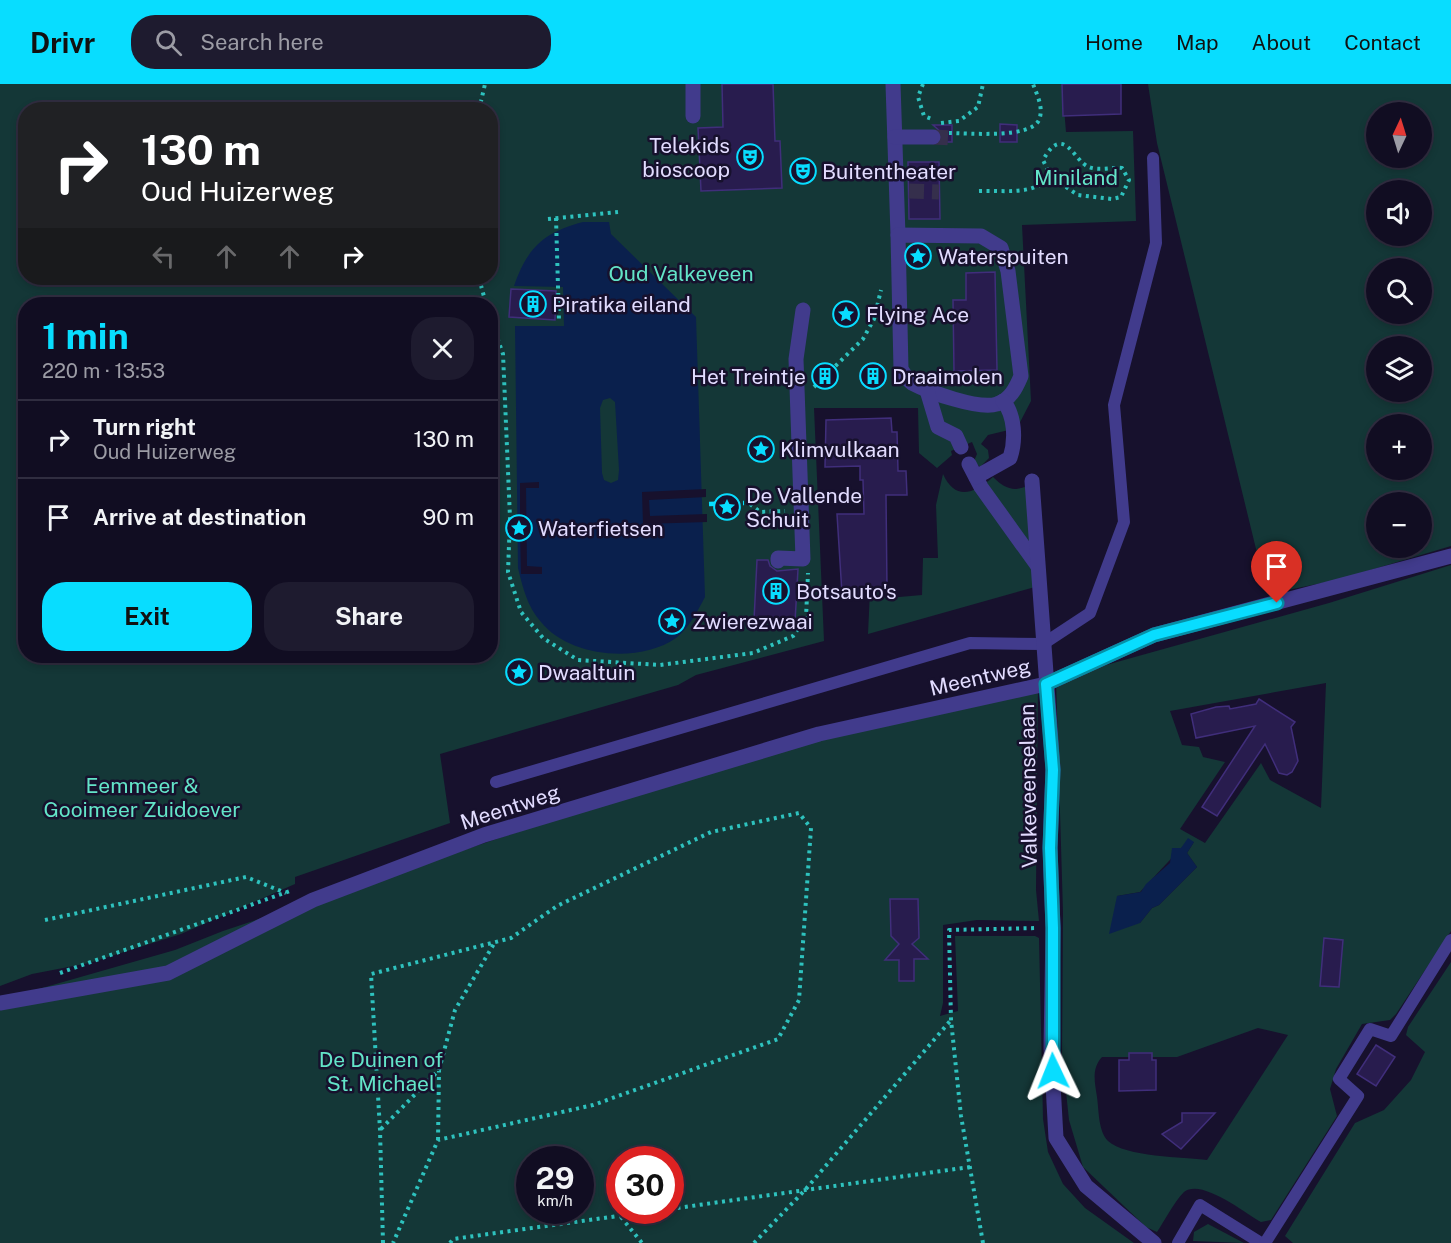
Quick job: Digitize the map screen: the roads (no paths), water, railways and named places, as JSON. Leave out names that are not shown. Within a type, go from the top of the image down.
[{"type":"street","points":[[693,84],[693,116]]},
{"type":"street","points":[[893,84],[901,369],[910,382],[961,402],[981,405],[997,404],[1016,388],[1021,376],[1008,271],[1001,248],[981,236],[898,235]]},
{"type":"street","points":[[895,137],[937,135]]},
{"type":"street","points":[[778,561],[778,558],[803,560],[796,359],[803,310]]},
{"type":"street","points":[[926,387],[938,427],[956,436],[962,447]]},
{"type":"street","points":[[1003,400],[1011,415],[1013,448],[1010,458],[972,470],[1038,565]]},
{"type":"street","name":"Valkeveenselaan","points":[[1032,482],[1053,770],[1050,848],[1053,928],[1052,1048],[1056,1138],[1086,1186],[1154,1243]]},
{"type":"street","name":"Meentweg","points":[[0,1004],[168,973],[313,900],[484,835],[819,734],[1046,684],[1154,635],[1451,556]]},
{"type":"lane","points":[[496,782],[970,643],[1043,644],[1090,613],[1124,522],[1114,405],[1156,243],[1153,158]]},
{"type":"lane","points":[[1178,1243],[1200,1205],[1263,1243],[1358,1096],[1339,1079],[1370,1029],[1390,1036],[1451,940]]},
{"type":"water","points":[[583,222],[609,222],[611,234],[696,317],[705,597],[685,629],[676,638],[661,646],[624,654],[586,649],[553,634],[532,610],[518,568],[515,326],[564,326],[563,287],[514,286],[531,252],[547,237]],"holes":[[[610,398],[615,402],[619,470],[618,480],[611,483],[604,480],[602,473],[600,408],[603,400]]]},
{"type":"water","points":[[1188,838],[1194,842],[1187,853],[1197,867],[1159,905],[1152,908],[1140,923],[1109,934],[1117,896],[1141,892],[1146,884],[1170,863],[1172,848],[1181,848]]},
{"type":"tunnel","points":[[933,137],[951,138]]},
{"type":"tunnel","points":[[909,191],[939,192]]},
{"type":"railway","points":[[709,504],[744,503]]},
{"type":"place","name":"Telekids bioscoop","points":[[750,157]]},
{"type":"place","name":"Buitentheater","points":[[803,171]]},
{"type":"place","name":"Waterspuiten","points":[[918,256]]},
{"type":"place","name":"Piratika eiland","points":[[533,304]]},
{"type":"place","name":"Flying Ace","points":[[846,314]]},
{"type":"place","name":"Het Treintje","points":[[825,376]]},
{"type":"place","name":"Draaimolen","points":[[873,376]]},
{"type":"place","name":"Klimvulkaan","points":[[761,449]]},
{"type":"place","name":"De Vallende Schuit","points":[[727,507]]},
{"type":"place","name":"Waterfietsen","points":[[519,528]]},
{"type":"place","name":"Botsauto's","points":[[776,591]]},
{"type":"place","name":"Zwierezwaai","points":[[672,621]]},
{"type":"place","name":"Dwaaltuin","points":[[519,672]]},
{"type":"park label","name":"Miniland","points":[[1076,177]]},
{"type":"park label","name":"Oud Valkeveen","points":[[681,273]]},
{"type":"park label","name":"Eemmeer & Gooimeer Zuidoever","points":[[142,797]]},
{"type":"park label","name":"De Duinen of St. Michael","points":[[381,1071]]}]
